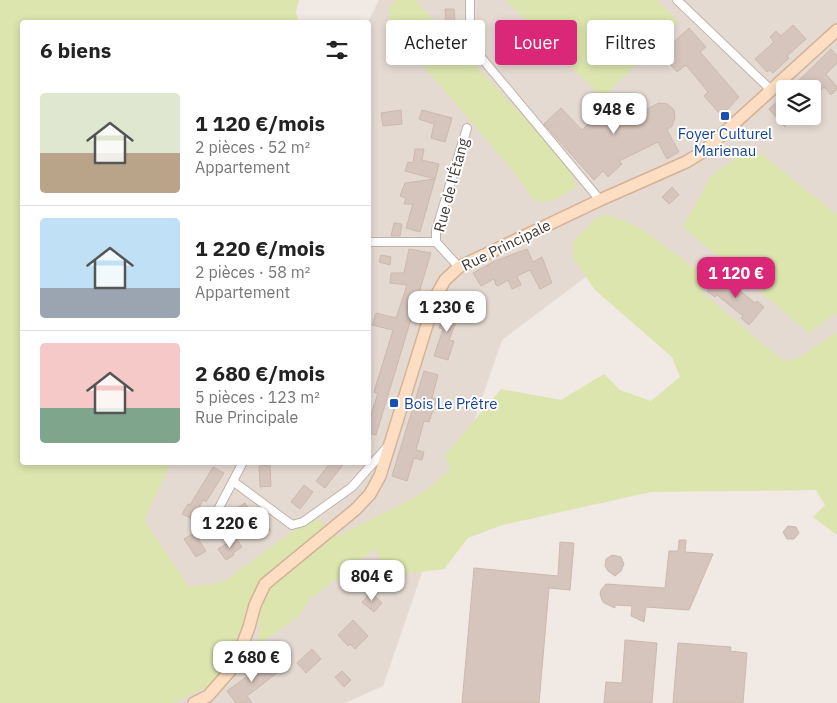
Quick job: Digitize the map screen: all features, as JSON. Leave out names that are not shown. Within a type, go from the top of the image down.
[{"type":"main road","name":"Rue Principale","points":[[194,703],[208,696],[229,672],[237,659],[255,605],[265,584],[356,509],[370,494],[380,476],[436,296],[445,280],[459,267],[600,200],[686,162],[704,151],[837,30]]},
{"type":"street","points":[[470,0],[470,44],[600,200]]},
{"type":"street","points":[[677,0],[771,90]]},
{"type":"street","name":"Rue de l'Étang","points":[[459,267],[436,242],[436,231],[467,128]]},
{"type":"street","name":"Rue de l'Étang","points":[[371,242],[436,242]]},
{"type":"street","points":[[234,482],[292,525],[303,522],[352,487],[389,445]]},
{"type":"street","points":[[216,530],[211,522],[242,465]]},
{"type":"shaded area","points":[[379,0],[837,0],[837,332],[788,378],[635,240],[502,340],[383,686],[345,703],[160,703],[144,520],[170,465],[371,465],[371,20],[369,20]]},
{"type":"green space","points":[[0,0],[299,0],[296,12],[298,20],[20,20],[20,465],[170,465],[144,520],[189,587],[223,582],[292,532],[319,519],[338,536],[418,496],[450,470],[445,455],[501,389],[561,400],[604,374],[620,390],[651,401],[680,377],[672,357],[595,290],[573,257],[573,242],[595,219],[608,215],[639,227],[700,272],[703,293],[782,360],[796,359],[837,332],[837,535],[813,517],[825,505],[816,490],[651,492],[502,525],[468,538],[444,569],[389,576],[375,549],[309,600],[298,617],[258,645],[260,622],[239,633],[229,661],[209,686],[173,703],[0,703]]},
{"type":"green space","points":[[396,0],[415,0],[434,20],[389,20],[390,6]]},
{"type":"green space","points":[[506,0],[657,0],[679,22],[674,27],[674,20],[587,20],[587,65],[635,65],[602,98],[570,65],[577,65],[577,20],[526,20]]},
{"type":"green space","points":[[422,65],[475,65],[567,164],[577,187],[552,201],[535,201],[504,160]]},
{"type":"green space","points":[[752,146],[837,215],[837,313],[809,333],[683,227],[711,176]]},
{"type":"building","points":[[445,9],[454,9],[455,20],[446,20]]},
{"type":"building","points":[[793,25],[806,39],[787,56],[789,58],[773,73],[770,70],[767,72],[755,59],[774,42],[770,37],[776,31],[781,36]]},
{"type":"building","points":[[689,28],[706,47],[700,52],[739,97],[726,111],[725,109],[720,114],[704,96],[708,92],[686,65],[677,72],[671,65],[674,65],[674,42]]},
{"type":"building","points":[[831,49],[837,56],[837,63],[826,74],[837,87],[831,95],[824,87],[821,90],[821,80],[799,80]]},
{"type":"building","points":[[623,94],[635,115],[659,103],[667,104],[674,110],[675,118],[672,126],[667,130],[679,152],[667,159],[658,142],[619,161],[622,164],[608,177],[603,171],[594,180],[544,124],[561,108],[582,130],[603,110],[601,106]]},
{"type":"building","points":[[776,102],[776,117],[769,109]]},
{"type":"building","points":[[401,110],[402,124],[383,126],[381,113]]},
{"type":"building","points":[[422,110],[452,118],[445,142],[431,138],[434,124],[419,119]]},
{"type":"building","points":[[415,149],[424,149],[422,160],[439,164],[435,179],[405,171],[408,162],[413,163]]},
{"type":"building","points":[[435,179],[420,232],[406,228],[413,204],[404,204],[406,198],[400,196],[405,183]]},
{"type":"building","points":[[672,187],[679,195],[669,204],[662,197]]},
{"type":"building","points":[[394,223],[402,224],[400,236],[391,236]]},
{"type":"building","points":[[409,249],[431,253],[376,435],[371,434],[371,414],[378,393],[374,392],[393,330],[372,325],[376,313],[396,318],[407,285],[390,283],[391,273],[404,273]]},
{"type":"building","points":[[527,249],[533,262],[542,257],[552,283],[540,289],[530,270],[517,276],[521,285],[512,289],[508,280],[498,286],[494,279],[481,286],[473,273],[495,261]]},
{"type":"building","points":[[381,255],[391,257],[390,265],[379,262]]},
{"type":"building","points":[[722,273],[730,279],[728,281],[755,303],[757,301],[764,307],[749,325],[741,318],[743,316],[717,295],[715,297],[707,291]]},
{"type":"building","points":[[446,306],[460,312],[449,340],[454,341],[448,360],[434,356],[443,329],[439,328],[442,320],[440,320]]},
{"type":"building","points":[[424,371],[438,375],[432,398],[437,399],[429,422],[424,421],[416,450],[424,452],[422,460],[414,458],[407,481],[392,476]]},
{"type":"building","points":[[270,465],[271,486],[260,487],[259,466]]},
{"type":"building","points":[[329,465],[343,465],[325,488],[316,481]]},
{"type":"building","points":[[213,467],[224,473],[206,502],[203,500],[193,519],[182,514],[188,504],[190,505]]},
{"type":"building","points":[[304,485],[313,492],[300,509],[291,502]]},
{"type":"building","points":[[245,503],[251,512],[240,518],[235,509]]},
{"type":"building","points":[[264,520],[270,530],[260,536],[254,526]]},
{"type":"building","points":[[788,526],[796,527],[799,533],[794,539],[787,539],[783,532]]},
{"type":"building","points":[[194,533],[206,551],[196,557],[184,539]]},
{"type":"building","points":[[236,538],[242,547],[226,560],[218,549]]},
{"type":"building","points":[[679,540],[686,540],[685,552],[713,554],[689,610],[646,607],[644,622],[631,616],[632,606],[615,605],[615,608],[604,603],[600,594],[606,584],[665,588],[669,551],[678,551]]},
{"type":"building","points":[[560,542],[574,543],[570,590],[549,588],[539,703],[462,703],[474,568],[558,576]]},
{"type":"building","points":[[612,555],[621,557],[624,564],[621,571],[615,576],[605,566],[606,559]]},
{"type":"building","points":[[371,592],[382,603],[374,612],[362,602]]},
{"type":"building","points":[[353,620],[368,636],[355,649],[350,644],[348,646],[338,635]]},
{"type":"building","points":[[625,640],[657,643],[652,703],[604,703],[606,682],[622,683]]},
{"type":"building","points":[[678,643],[731,647],[730,651],[747,653],[743,703],[673,703]]},
{"type":"building","points":[[312,649],[321,659],[306,673],[297,663]]},
{"type":"building","points":[[268,661],[277,673],[247,696],[252,703],[236,703],[227,691]]},
{"type":"building","points":[[342,671],[351,680],[344,687],[335,677]]},
{"type":"place","name":"Foyer Culturel Marienau","points":[[725,116]]},
{"type":"place","name":"Bois Le Prêtre","points":[[394,403]]}]
